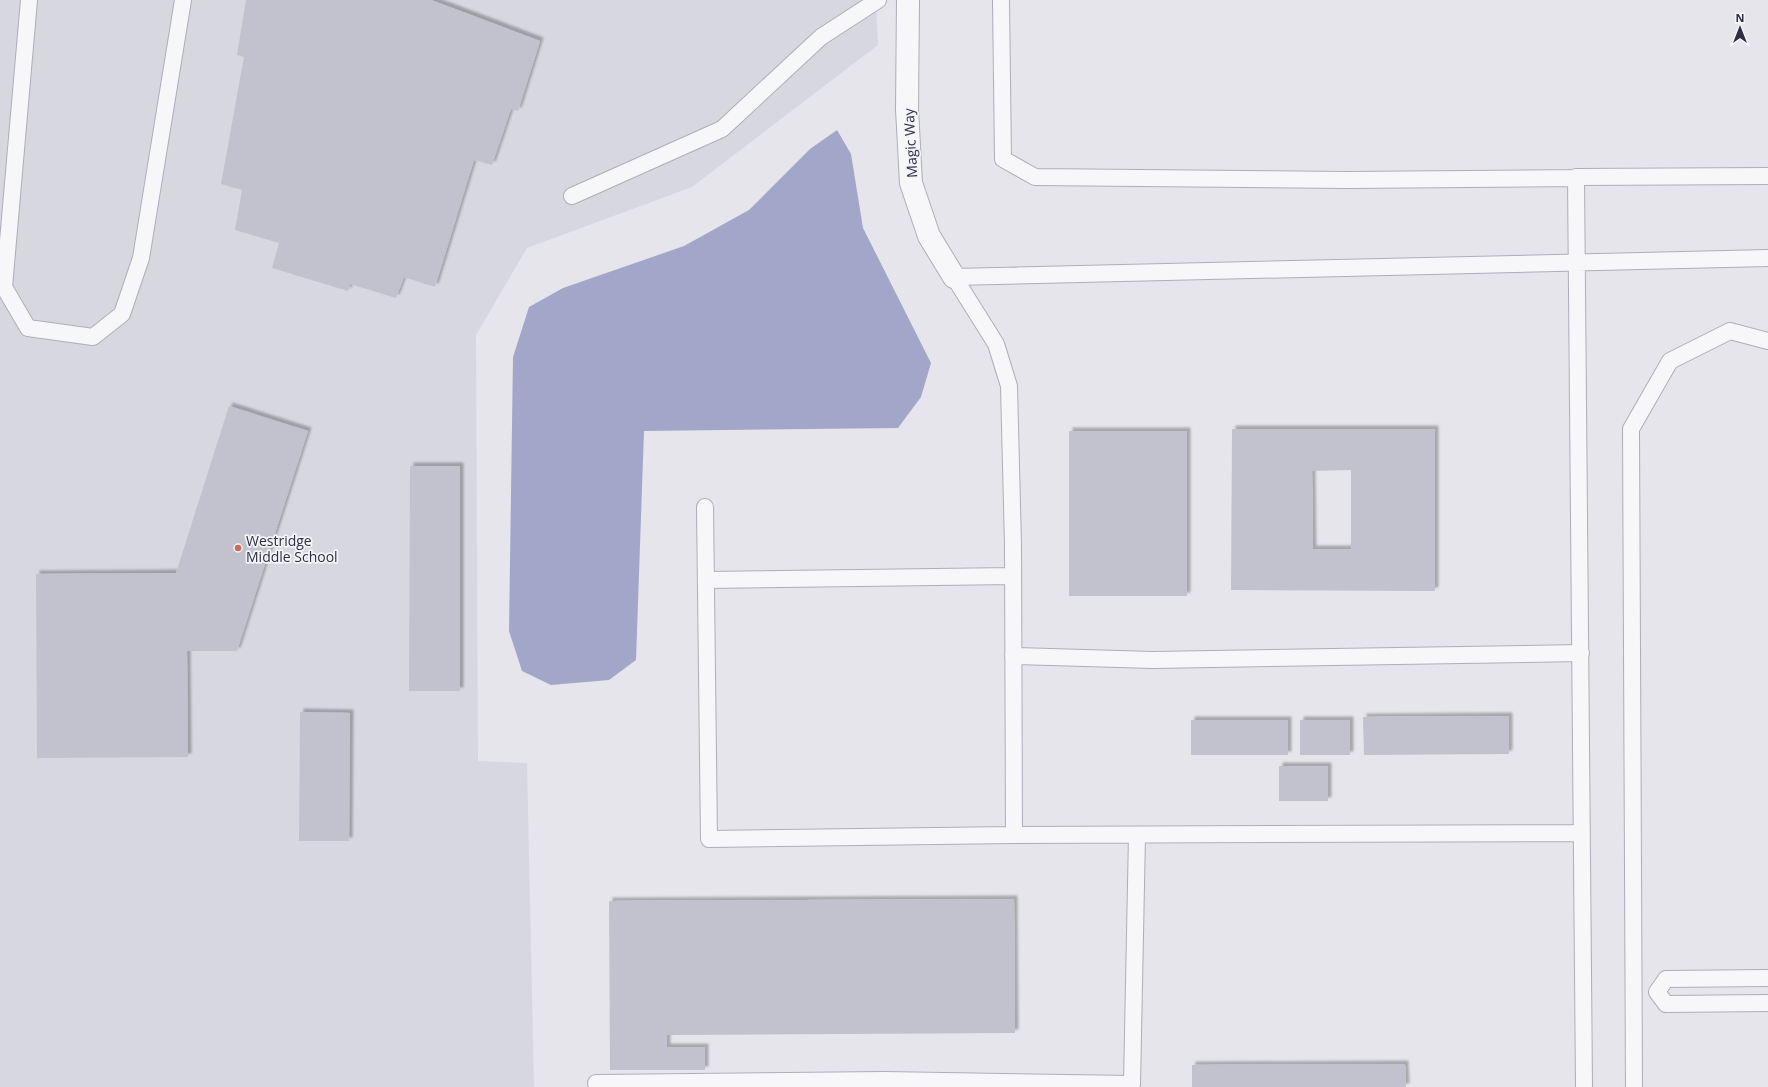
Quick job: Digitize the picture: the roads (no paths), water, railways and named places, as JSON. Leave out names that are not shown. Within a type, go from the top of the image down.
[{"type":"street","name":"Magic Way","points":[[908,0],[907,109],[911,183],[929,236],[954,277]]},
{"type":"lane","points":[[29,0],[4,286],[28,328],[93,337],[122,314],[141,258],[183,0]]},
{"type":"lane","points":[[572,196],[722,129],[822,37],[878,0]]},
{"type":"lane","points":[[1001,0],[1004,159],[1035,177],[1348,180],[1768,176]]},
{"type":"lane","points":[[1576,178],[1584,1087]]},
{"type":"lane","points":[[954,277],[1768,258]]},
{"type":"lane","points":[[954,277],[996,344],[1010,386],[1013,576],[1014,835]]},
{"type":"lane","points":[[1634,1087],[1632,429],[1670,362],[1730,330],[1768,341]]},
{"type":"lane","points":[[705,506],[709,839],[1014,835],[1581,833]]},
{"type":"lane","points":[[706,580],[1013,576]]},
{"type":"lane","points":[[1013,656],[1153,660],[1581,654]]},
{"type":"lane","points":[[596,1083],[692,1085],[1132,1084],[1137,835]]},
{"type":"lane","points":[[1657,992],[1666,979],[1768,978]]},
{"type":"lane","points":[[1634,992],[1657,992]]},
{"type":"lane","points":[[1657,992],[1666,1004],[1768,1003]]},
{"type":"water","points":[[837,130],[851,154],[863,228],[931,363],[921,397],[898,428],[644,431],[636,660],[609,680],[551,685],[522,671],[509,631],[513,357],[529,307],[563,288],[684,246],[749,210],[810,149]]},
{"type":"place","name":"Westridge Middle School","points":[[238,548]]}]
